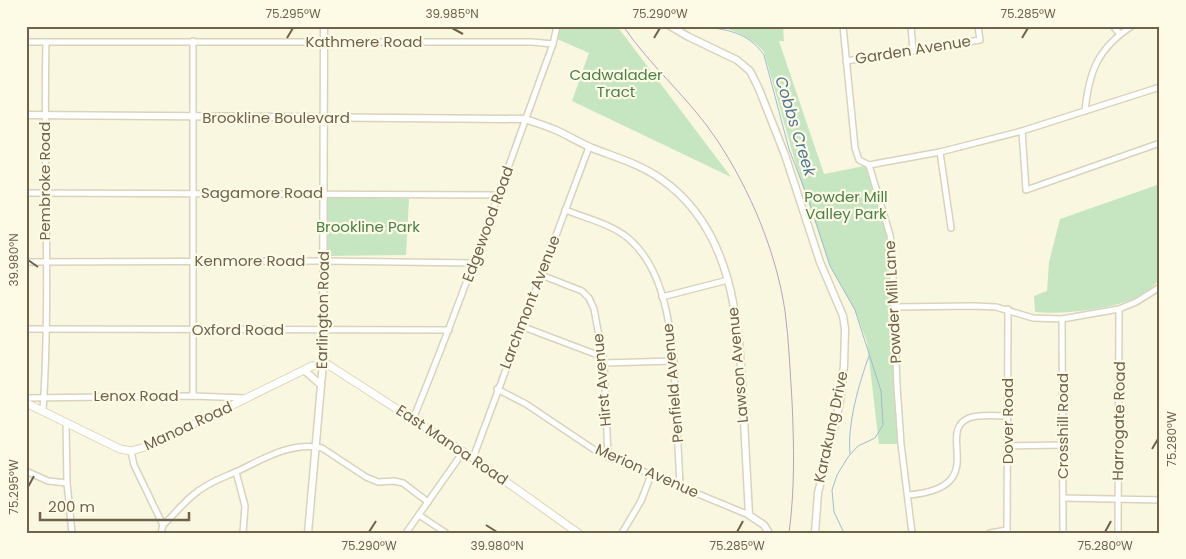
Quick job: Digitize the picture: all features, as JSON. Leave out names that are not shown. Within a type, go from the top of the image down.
[{"type":"main road","name":"Manoa Road","points":[[26,403],[120,449],[130,451],[149,446],[304,370],[323,363]]},
{"type":"main road","name":"East Manoa Road","points":[[323,363],[332,366],[473,458],[578,533]]},
{"type":"street","name":"Earlington Road","points":[[308,533],[323,363],[324,26]]},
{"type":"street","name":"Edgewood Road","points":[[413,419],[450,330],[557,26]]},
{"type":"street","name":"Karakung Drive","points":[[670,26],[737,60],[750,71],[759,89],[784,155],[820,262],[844,316],[846,336],[840,402],[818,493],[815,533]]},
{"type":"street","points":[[843,26],[855,148],[859,160],[869,165],[940,152],[1022,131],[1160,87]]},
{"type":"street","points":[[911,26],[914,51]]},
{"type":"street","name":"Garden Avenue","points":[[846,61],[980,40],[978,26]]},
{"type":"street","points":[[1113,26],[1120,34]]},
{"type":"street","points":[[1085,110],[1087,91],[1094,65],[1106,48],[1120,34],[1132,26]]},
{"type":"street","name":"Kathmere Road","points":[[26,42],[532,42],[552,44]]},
{"type":"street","name":"Pembroke Road","points":[[43,411],[46,329],[44,115],[46,42]]},
{"type":"street","points":[[193,42],[193,396]]},
{"type":"street","name":"Brookline Boulevard","points":[[26,115],[525,119]]},
{"type":"street","name":"Lawson Avenue","points":[[525,119],[558,131],[589,147],[643,168],[674,190],[707,228],[717,246],[728,280],[736,317],[740,355],[749,515]]},
{"type":"street","points":[[1022,131],[1026,190],[1160,143]]},
{"type":"street","name":"Larchmont Avenue","points":[[473,458],[497,389],[589,147]]},
{"type":"street","points":[[940,152],[951,228]]},
{"type":"street","name":"Powder Mill Lane","points":[[869,165],[890,235],[892,249],[901,444],[912,533]]},
{"type":"street","name":"Sagamore Road","points":[[26,193],[193,192],[498,195]]},
{"type":"street","name":"Penfield Avenue","points":[[566,210],[600,223],[628,238],[646,258],[653,271],[662,297],[674,361],[680,487]]},
{"type":"street","name":"Kenmore Road","points":[[26,262],[474,262]]},
{"type":"street","name":"Hirst Avenue","points":[[541,275],[582,291],[589,298],[597,321],[603,360],[608,456]]},
{"type":"street","points":[[662,297],[728,280]]},
{"type":"street","points":[[894,306],[974,306],[1008,309],[1033,318],[1062,319],[1119,308],[1136,302],[1160,287]]},
{"type":"street","name":"Harrogate Road","points":[[1118,533],[1119,308]]},
{"type":"street","name":"Dover Road","points":[[1007,532],[1008,309]]},
{"type":"street","name":"Crosshill Road","points":[[1062,319],[1064,533]]},
{"type":"street","points":[[521,326],[603,360],[674,361]]},
{"type":"street","name":"Oxford Road","points":[[26,329],[450,330]]},
{"type":"street","points":[[304,370],[321,385]]},
{"type":"street","name":"Merion Avenue","points":[[497,389],[526,404],[599,453],[749,515]]},
{"type":"street","name":"Lenox Road","points":[[26,398],[193,396],[246,398]]},
{"type":"street","points":[[908,495],[935,491],[952,479],[957,462],[956,433],[958,427],[964,421],[976,416],[1007,416]]},
{"type":"street","points":[[66,423],[67,483],[72,533]]},
{"type":"street","points":[[1008,446],[1063,444]]},
{"type":"street","points":[[161,533],[163,525],[187,500],[206,486],[290,448],[315,446],[322,448],[372,480],[403,483],[428,502]]},
{"type":"street","points":[[130,451],[134,466],[163,525]]},
{"type":"street","points":[[406,533],[463,452]]},
{"type":"street","points":[[26,471],[48,481],[67,483]]},
{"type":"street","points":[[236,472],[245,506],[243,533]]},
{"type":"street","points":[[622,533],[641,501],[651,475]]},
{"type":"street","points":[[1063,498],[1160,500]]},
{"type":"street","points":[[419,515],[446,533]]},
{"type":"street","points":[[749,515],[764,525],[769,533]]},
{"type":"street","points":[[990,533],[1007,532]]},
{"type":"green space","name":"Cadwalader Tract","points":[[560,26],[617,26],[731,177],[572,101],[589,53],[557,39]]},
{"type":"green space","name":"Powder Mill Valley Park","points":[[719,26],[783,26],[784,41],[779,41],[824,174],[869,165],[890,235],[901,444],[879,444],[867,342],[855,310],[830,266],[800,179],[764,52],[743,36]]},
{"type":"green space","points":[[1160,184],[1160,280],[1148,290],[1125,302],[1072,312],[1035,312],[1034,296],[1047,291],[1049,262],[1060,219]]},
{"type":"green space","name":"Brookline Park","points":[[327,197],[409,199],[406,255],[328,256]]},
{"type":"waterway","name":"Cobbs Creek","points":[[700,26],[743,36],[751,41],[764,55],[789,149],[809,201],[830,266],[855,310],[881,391],[883,425],[875,438],[858,446],[848,457],[837,475],[832,490],[834,512],[844,533]]},
{"type":"waterway","name":"Cobbs Creek","points":[[850,454],[852,417],[861,379],[869,356]]},
{"type":"tram line","points":[[623,26],[717,140],[751,200],[768,244],[781,288],[788,345],[794,450],[789,533]]}]
